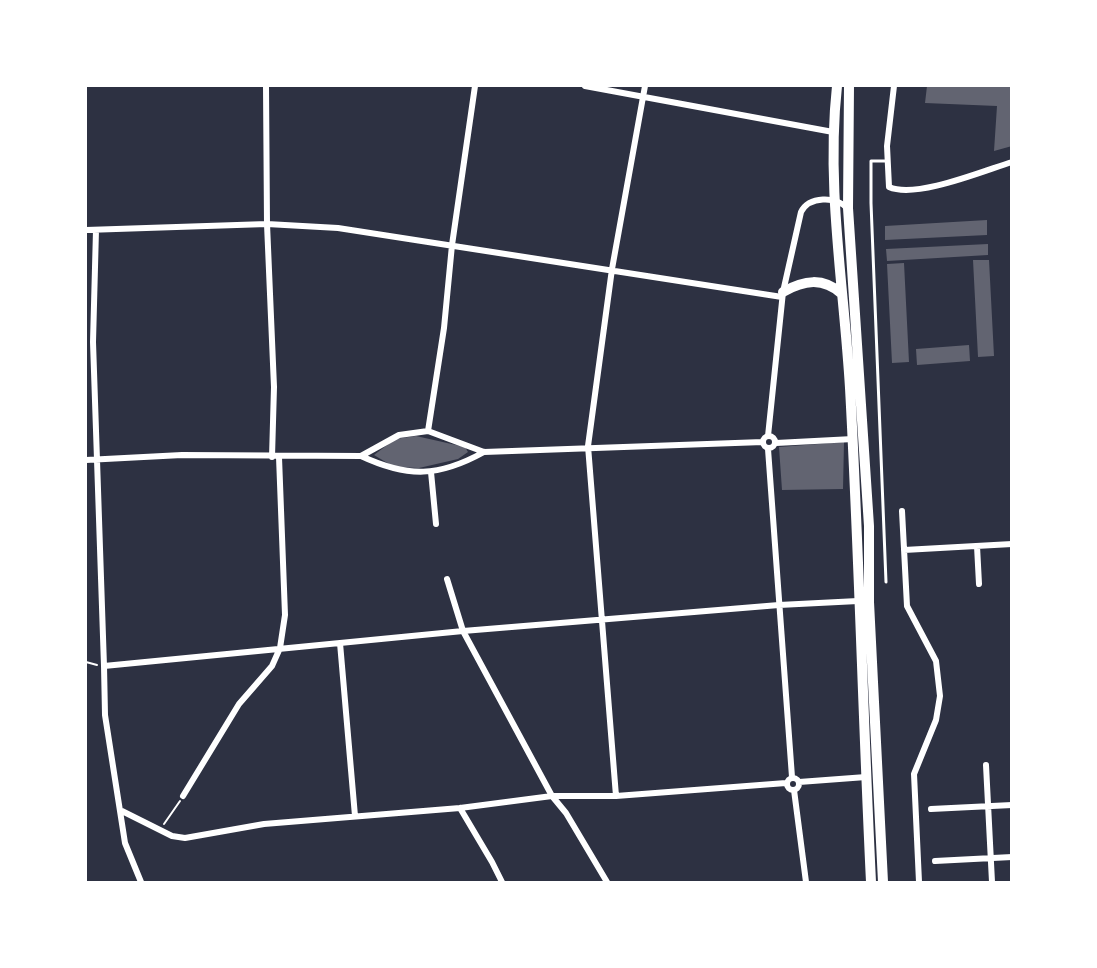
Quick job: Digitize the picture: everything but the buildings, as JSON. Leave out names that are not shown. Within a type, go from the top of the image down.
[{"type":"highway","points":[[837,86],[833,132],[833,199],[853,439],[871,882]]},
{"type":"highway","points":[[849,86],[848,208],[869,526],[869,602],[883,882]]},
{"type":"highway","points":[[833,199],[848,187]]},
{"type":"highway","points":[[782,294],[803,282],[813,282],[825,283],[842,294]]},
{"type":"street","points":[[183,796],[239,704],[273,666],[280,648],[285,615],[267,224],[266,86]]},
{"type":"street","points":[[428,431],[444,328],[452,244],[475,86]]},
{"type":"street","points":[[585,86],[644,95],[833,132]]},
{"type":"street","points":[[616,796],[588,446],[612,269],[645,86]]},
{"type":"street","points":[[894,86],[887,161],[888,185],[902,191],[941,183],[1011,162]]},
{"type":"street","points":[[122,811],[178,838],[185,838],[264,824],[460,808],[552,796],[616,796],[786,783],[792,777],[768,449],[765,439],[782,294],[795,231],[803,207],[814,201],[833,199],[848,208]]},
{"type":"street","points":[[86,230],[267,224],[338,228],[782,294]]},
{"type":"street","points":[[96,230],[93,342],[105,715],[115,787],[122,811],[124,843],[141,882]]},
{"type":"street","points":[[362,456],[399,435],[428,431],[484,452]]},
{"type":"street","points":[[86,460],[182,455],[362,456],[394,470],[431,472],[484,452],[773,437],[776,443]]},
{"type":"street","points":[[768,449],[776,443],[853,439]]},
{"type":"street","points":[[431,472],[436,524]]},
{"type":"street","points":[[902,511],[908,606],[936,661],[940,696],[936,720],[914,774],[919,882]]},
{"type":"street","points":[[904,550],[1011,544]]},
{"type":"street","points":[[976,546],[979,584]]},
{"type":"street","points":[[447,579],[463,631],[552,796],[566,813],[607,882]]},
{"type":"street","points":[[104,666],[463,631],[779,605],[858,601]]},
{"type":"street","points":[[340,643],[355,816]]},
{"type":"street","points":[[986,765],[992,882]]},
{"type":"street","points":[[792,777],[799,782],[866,777]]},
{"type":"street","points":[[794,790],[798,787],[799,782]]},
{"type":"street","points":[[786,783],[789,789],[794,790]]},
{"type":"street","points":[[794,790],[806,882]]},
{"type":"street","points":[[930,809],[1011,805]]},
{"type":"street","points":[[460,808],[502,882]]},
{"type":"street","points":[[935,861],[1011,858]]},
{"type":"lane","points":[[886,582],[871,161],[887,161]]},
{"type":"path","points":[[160,830],[183,796]]}]
